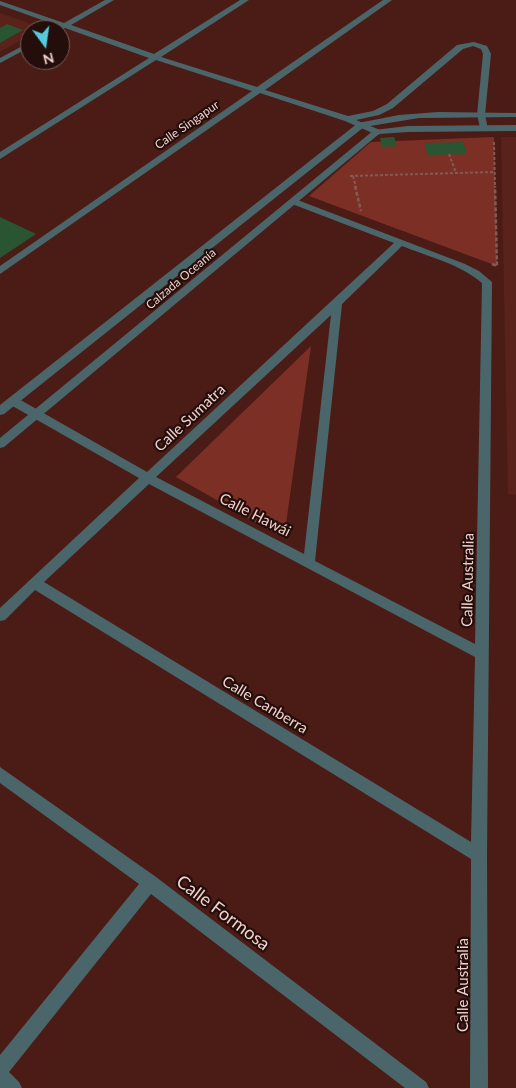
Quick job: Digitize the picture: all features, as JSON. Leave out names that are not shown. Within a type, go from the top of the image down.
[{"type":"street","points":[[70,22],[110,0]]},
{"type":"street","points":[[0,156],[245,0]]},
{"type":"street","name":"Calle Singapur","points":[[0,271],[388,0]]},
{"type":"street","points":[[0,3],[53,20]]},
{"type":"street","points":[[70,26],[154,57],[348,120],[377,132],[408,129],[516,128]]},
{"type":"street","points":[[348,120],[384,110],[460,48],[480,45],[487,54],[481,115],[484,128]]},
{"type":"street","points":[[0,61],[20,50]]},
{"type":"street","points":[[362,125],[402,116],[516,114]]},
{"type":"street","name":"Calzada Oceanía","points":[[0,411],[362,125]]},
{"type":"street","name":"Calzada Oceanía","points":[[0,444],[295,202],[377,132]]},
{"type":"street","name":"Calle Australia","points":[[295,202],[462,266],[476,273],[487,282],[479,855],[479,1088]]},
{"type":"street","name":"Calle Sumatra","points":[[0,616],[337,304],[400,242]]},
{"type":"street","points":[[309,562],[337,304]]},
{"type":"street","name":"Calle Hawái","points":[[13,401],[148,478],[483,655]]},
{"type":"street","name":"Calle Canberra","points":[[34,583],[479,855]]},
{"type":"street","name":"Calle Formosa","points":[[0,774],[150,883],[420,1088]]},
{"type":"street","points":[[0,1069],[150,883]]},
{"type":"street","points":[[0,1076],[13,1088]]},
{"type":"path","points":[[488,262],[497,266],[494,134]]},
{"type":"path","points":[[449,154],[456,173]]},
{"type":"path","points":[[352,168],[362,215],[361,227]]},
{"type":"path","points":[[346,176],[494,172]]},
{"type":"shaded area","points":[[0,13],[20,20],[20,41],[0,52]]},
{"type":"shaded area","points":[[494,137],[497,266],[309,196],[371,142]]},
{"type":"shaded area","points":[[501,137],[516,137],[516,495],[508,494]]},
{"type":"shaded area","points":[[311,346],[284,538],[176,477]]},
{"type":"building","points":[[7,24],[20,29],[20,32],[0,43],[0,28]]},
{"type":"building","points":[[394,137],[397,146],[382,147],[380,138]]},
{"type":"building","points":[[463,142],[467,154],[428,155],[424,143]]},
{"type":"building","points":[[0,217],[36,234],[0,258]]}]
